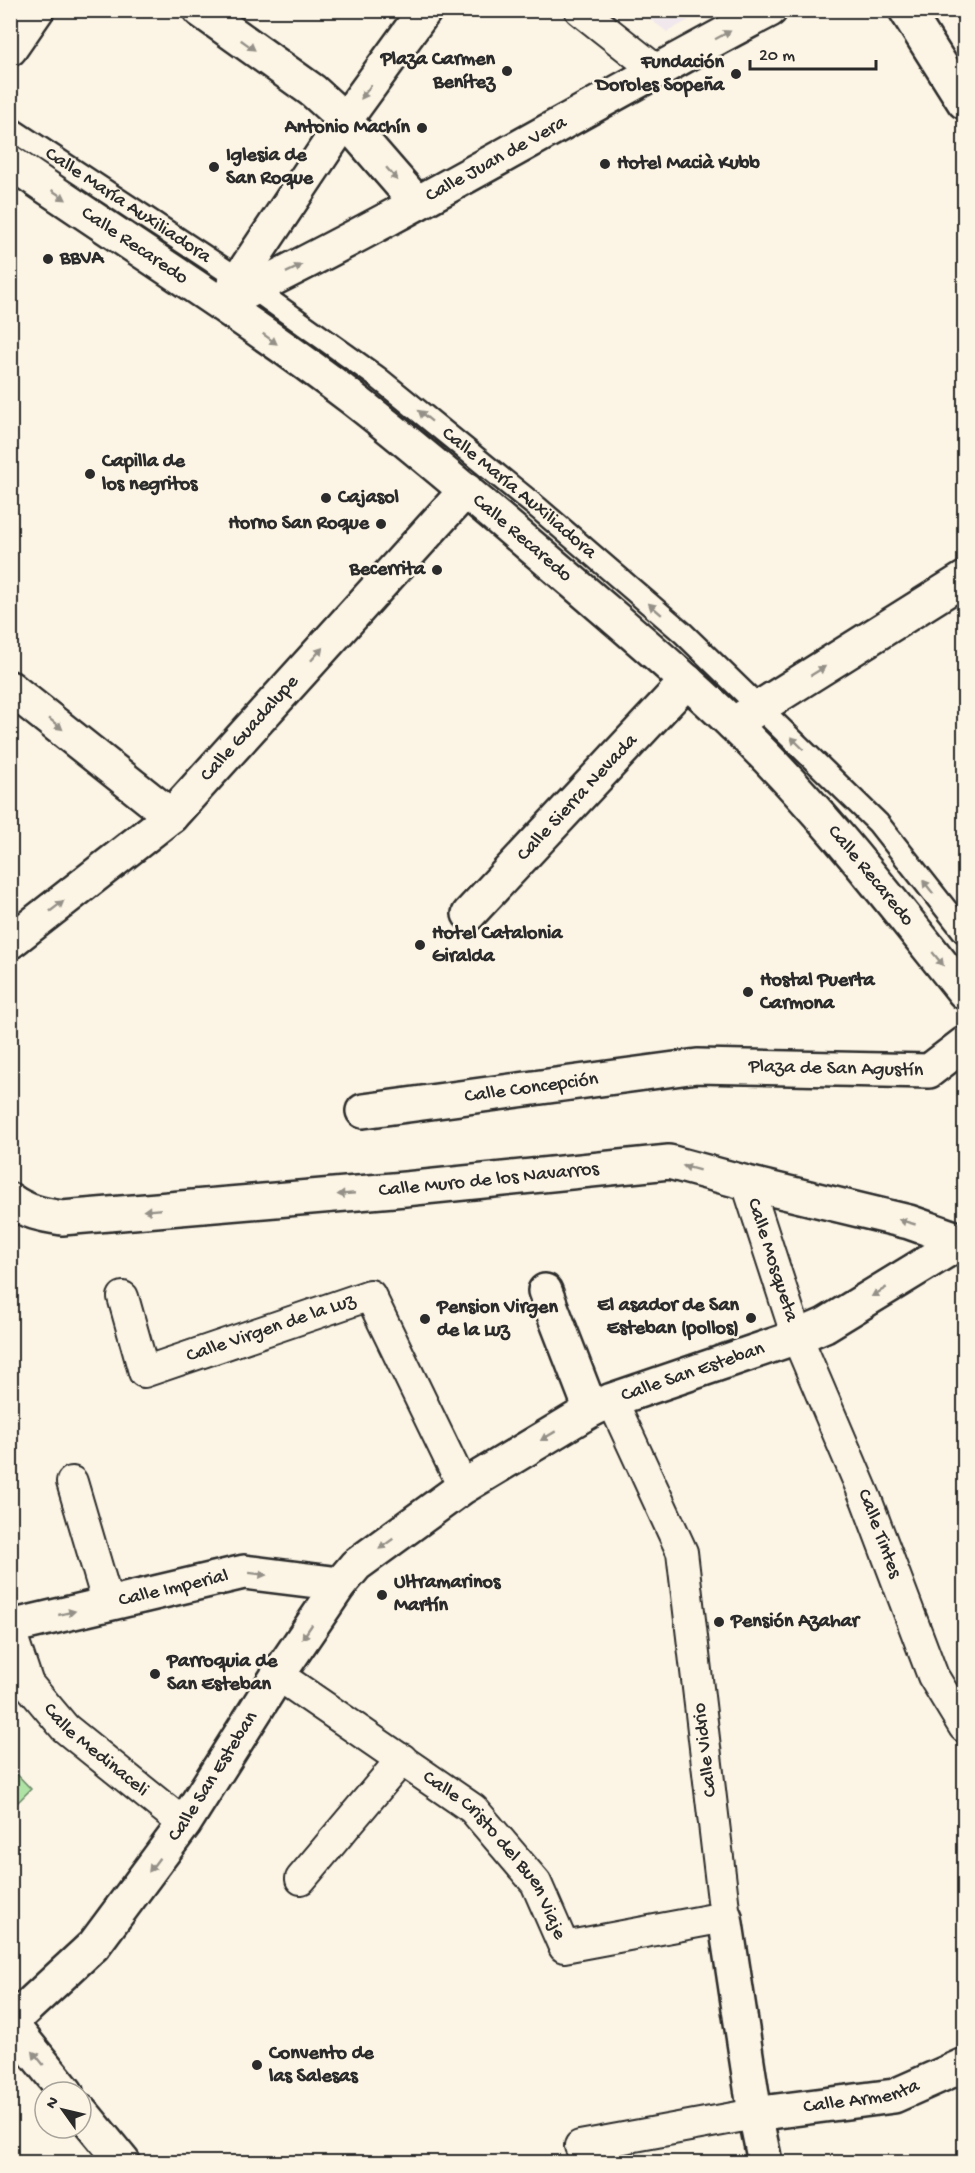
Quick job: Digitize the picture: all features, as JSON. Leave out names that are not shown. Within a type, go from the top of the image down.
[{"type":"street","points":[[10,49],[37,10]]},
{"type":"street","points":[[200,10],[313,91],[345,120],[417,203]]},
{"type":"street","points":[[238,291],[345,120],[425,10]]},
{"type":"street","points":[[580,10],[656,70]]},
{"type":"street","name":"Calle Juan de Vera","points":[[238,291],[417,203],[656,70],[770,10]]},
{"type":"street","points":[[906,10],[964,102]]},
{"type":"street","name":"Calle Recaredo","points":[[10,162],[238,291],[351,398],[466,490],[687,681],[747,716],[829,825],[964,992]]},
{"type":"street","name":"Calle Guadalupe","points":[[10,942],[171,816],[466,490]]},
{"type":"street","points":[[747,716],[964,579]]},
{"type":"street","name":"Calle Sierra Nevada","points":[[469,914],[687,681]]},
{"type":"street","points":[[10,688],[171,816]]},
{"type":"street","name":"Plaza de San Agustín","points":[[697,1066],[928,1071],[964,1044]]},
{"type":"street","name":"Calle Concepción","points":[[363,1111],[697,1066]]},
{"type":"street","name":"Calle Muro de los Navarros","points":[[10,1200],[21,1208],[41,1215],[62,1218],[405,1189],[669,1162],[909,1222],[964,1241]]},
{"type":"street","name":"Calle Mosqueta","points":[[747,1183],[796,1337]]},
{"type":"street","name":"Calle San Esteban","points":[[10,2023],[94,1945],[184,1824],[278,1675],[340,1584],[356,1565],[463,1487],[601,1405],[825,1325],[964,1241]]},
{"type":"street","points":[[545,1291],[601,1405]]},
{"type":"street","name":"Calle Virgen de la Luz","points":[[123,1297],[144,1372],[370,1295],[463,1487]]},
{"type":"street","name":"Calle Tintes","points":[[796,1337],[866,1499],[933,1676],[964,1727]]},
{"type":"street","name":"Calle Vidrio","points":[[601,1405],[682,1552],[725,1917],[755,2114],[765,2163]]},
{"type":"street","points":[[72,1482],[108,1604]]},
{"type":"street","name":"Calle Imperial","points":[[10,1628],[244,1572],[340,1584]]},
{"type":"street","name":"Calle Medinaceli","points":[[10,1628],[28,1684],[65,1728],[184,1824]]},
{"type":"street","name":"Calle Cristo del Buen Viaje","points":[[278,1675],[473,1809],[536,1883],[564,1947],[725,1917]]},
{"type":"street","name":"Calle Cristo del Buen Viaje","points":[[301,1879],[402,1759]]},
{"type":"street","points":[[10,2023],[56,2080]]},
{"type":"street","name":"Calle Armenta","points":[[755,2114],[894,2096],[964,2065]]},
{"type":"street","points":[[580,2146],[755,2114]]},
{"type":"street","points":[[93,2126],[123,2163]]},
{"type":"lane","name":"Calle María Auxiliadora","points":[[10,128],[238,291],[377,377],[538,508],[682,633],[747,716],[878,823],[964,932]]},
{"type":"shaded area","points":[[639,11],[705,11],[667,32]]},
{"type":"green space","points":[[13,1770],[31,1789],[11,1809],[11,1771]]},
{"type":"place","name":"Plaza Carmen Benítez","points":[[507,71]]},
{"type":"place","name":"Fundación Doroles Sopeña","points":[[736,74]]},
{"type":"place","name":"Antonio Machín","points":[[422,128]]},
{"type":"place","name":"Hotel Macià Kubb","points":[[605,164]]},
{"type":"place","name":"Iglesia de San Roque","points":[[214,167]]},
{"type":"place","name":"BBVA","points":[[48,259]]},
{"type":"place","name":"Capilla de los negritos","points":[[90,474]]},
{"type":"place","name":"Cajasol","points":[[326,498]]},
{"type":"place","name":"Horno San Roque","points":[[381,524]]},
{"type":"place","name":"Becerrita","points":[[437,570]]},
{"type":"place","name":"Hotel Catalonia Giralda","points":[[420,945]]},
{"type":"place","name":"Hostal Puerta Carmona","points":[[748,992]]},
{"type":"place","name":"El asador de San Esteban (pollos)","points":[[751,1318]]},
{"type":"place","name":"Pension Virgen de la Luz","points":[[425,1319]]},
{"type":"place","name":"Ultramarinos Martín","points":[[382,1595]]},
{"type":"place","name":"Pensión Azahar","points":[[719,1622]]},
{"type":"place","name":"Parroquia de San Esteban","points":[[155,1674]]},
{"type":"place","name":"Convento de las Salesas","points":[[257,2065]]}]
